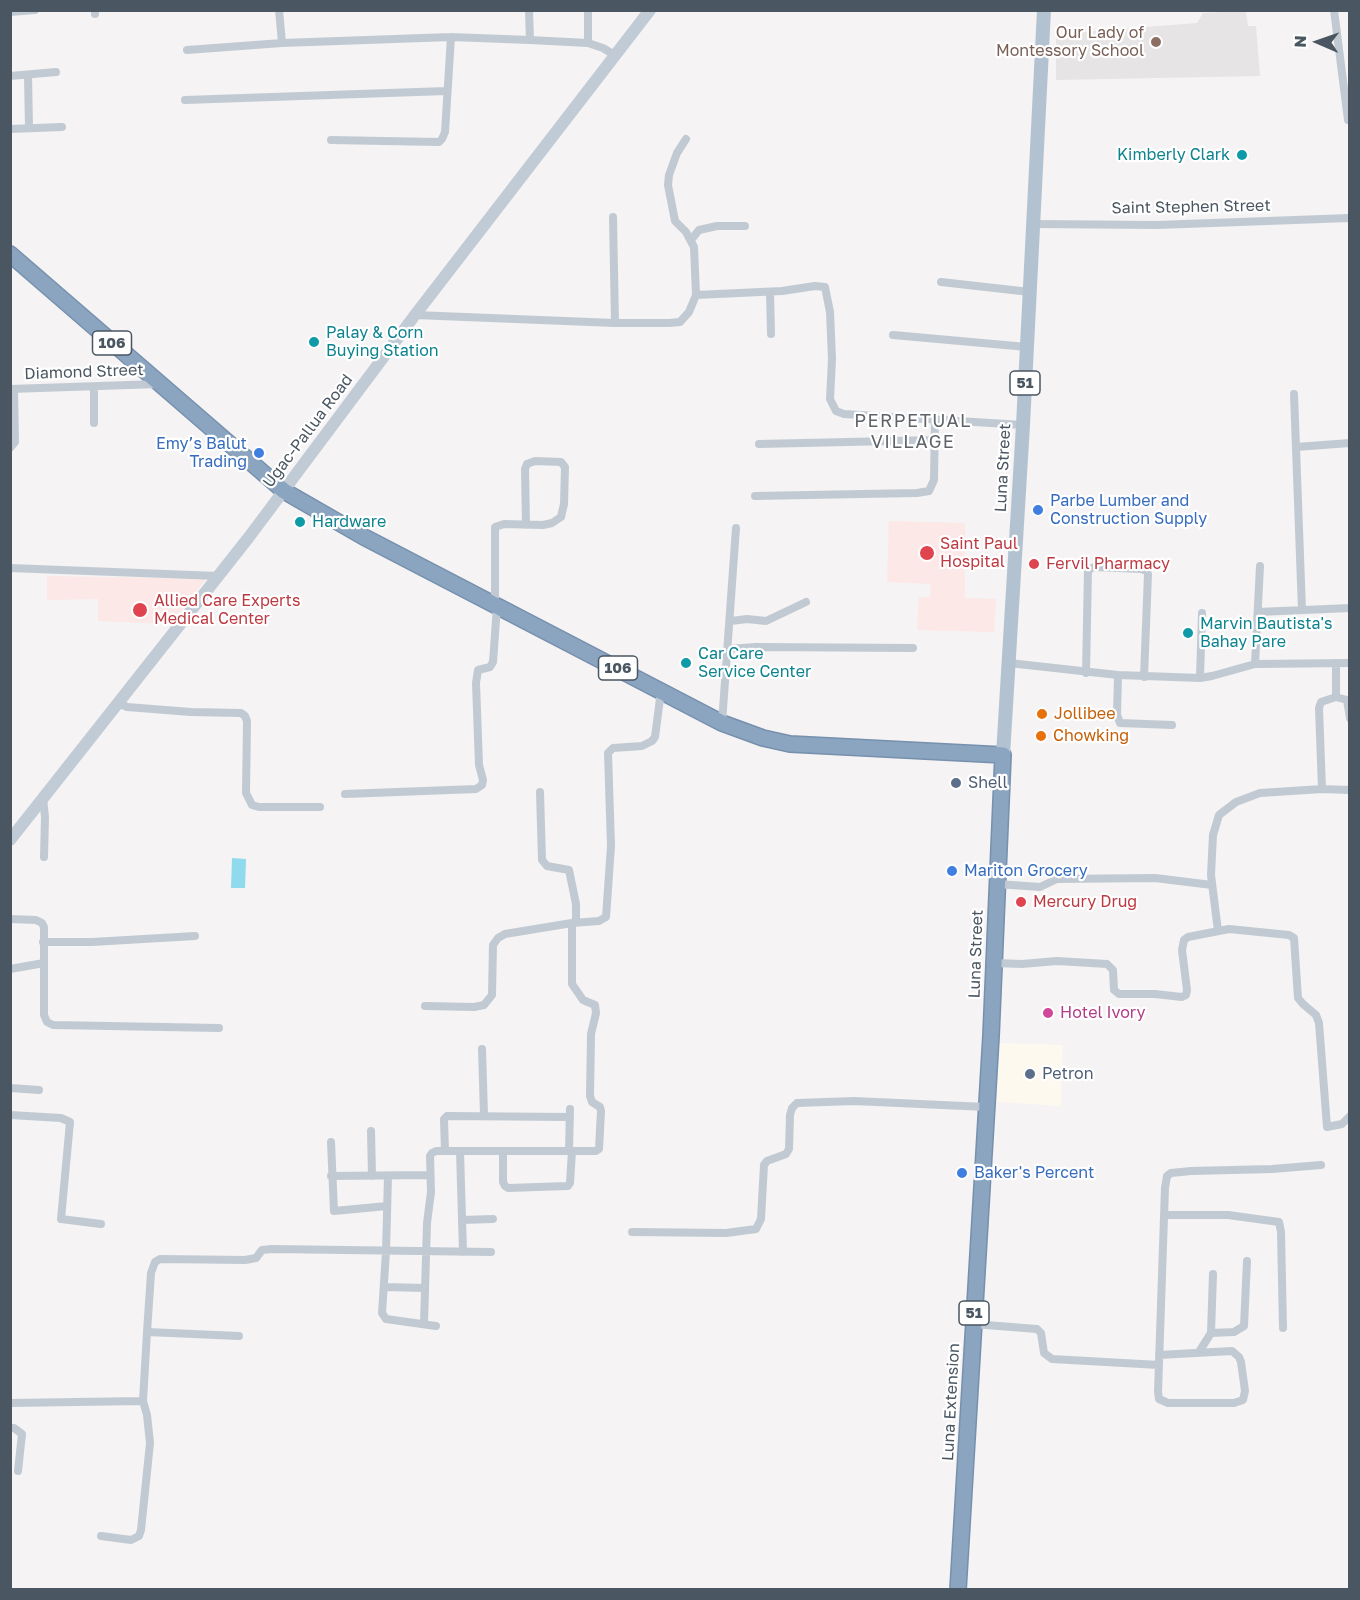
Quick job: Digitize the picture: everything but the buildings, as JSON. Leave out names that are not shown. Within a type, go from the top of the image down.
[{"type":"highway","name":"106","points":[[10,254],[284,491],[364,537],[722,723],[763,738],[790,744],[1003,755]]},
{"type":"highway","name":"Luna Street","points":[[991,1036],[1003,755]]},
{"type":"highway","name":"Luna Extension","points":[[958,1590],[991,1036]]},
{"type":"main road","name":"Luna Street","points":[[1003,755],[1023,425],[1044,10]]},
{"type":"street","points":[[10,12],[35,10]]},
{"type":"street","points":[[279,10],[282,43]]},
{"type":"street","points":[[529,10],[530,40]]},
{"type":"street","points":[[588,10],[588,43]]},
{"type":"street","name":"Ugac-Pallua Road","points":[[10,840],[16,826],[43,798],[284,491],[415,315],[650,10]]},
{"type":"street","points":[[1334,10],[1348,120]]},
{"type":"street","points":[[332,140],[439,142],[445,132],[451,37]]},
{"type":"street","points":[[187,50],[282,43],[451,37],[588,43],[616,56]]},
{"type":"street","points":[[10,76],[57,72]]},
{"type":"street","points":[[28,75],[29,128]]},
{"type":"street","points":[[184,100],[446,91]]},
{"type":"street","points":[[10,129],[62,127]]},
{"type":"street","points":[[415,315],[615,323],[680,322],[689,312],[696,295],[694,247],[675,221],[668,185],[677,153],[686,140]]},
{"type":"street","points":[[613,217],[615,323]]},
{"type":"street","name":"Saint Stephen Street","points":[[1033,224],[1157,225],[1350,218]]},
{"type":"street","points":[[691,240],[699,230],[717,226],[745,226]]},
{"type":"street","points":[[941,282],[1030,292]]},
{"type":"street","points":[[696,295],[825,287],[831,321],[830,399],[836,411],[843,414],[1023,425]]},
{"type":"street","points":[[770,292],[771,334]]},
{"type":"street","points":[[893,335],[1027,347]]},
{"type":"street","name":"Diamond Street","points":[[12,389],[159,384]]},
{"type":"street","points":[[94,387],[94,423]]},
{"type":"street","points":[[10,448],[15,442],[12,389]]},
{"type":"street","points":[[1294,394],[1302,610]]},
{"type":"street","points":[[755,496],[900,494],[929,491],[934,480],[935,418]]},
{"type":"street","points":[[759,444],[935,440]]},
{"type":"street","points":[[1296,447],[1350,443]]},
{"type":"street","points":[[345,794],[476,789],[482,785],[483,780],[478,765],[476,683],[478,670],[490,667],[493,662],[496,605],[494,530],[499,525],[526,525],[552,523],[561,517],[564,504],[565,467],[561,462],[535,461],[527,464],[525,468],[526,525]]},
{"type":"street","points":[[722,723],[736,528]]},
{"type":"street","points":[[1255,664],[1260,566]]},
{"type":"street","points":[[1086,673],[1088,570],[1094,567],[1141,569],[1148,574],[1144,677]]},
{"type":"street","points":[[10,568],[218,576]]},
{"type":"street","points":[[731,621],[747,619],[766,621],[806,602]]},
{"type":"street","points":[[1258,612],[1350,608]]},
{"type":"street","points":[[1200,678],[1202,613]]},
{"type":"street","points":[[728,649],[756,647],[913,648]]},
{"type":"street","points":[[1009,663],[1086,673],[1200,678],[1255,664],[1350,663]]},
{"type":"street","points":[[1336,663],[1336,698]]},
{"type":"street","points":[[1118,675],[1117,715],[1120,723],[1172,725]]},
{"type":"street","points":[[424,1005],[474,1007],[484,1005],[492,995],[493,945],[505,934],[603,920],[607,914],[611,846],[608,753],[613,748],[642,746],[652,741],[655,736],[661,691]]},
{"type":"street","points":[[1322,789],[1320,704],[1324,700],[1336,698],[1347,700],[1350,718]]},
{"type":"street","points":[[118,704],[191,712],[242,713],[247,721],[246,793],[252,805],[320,807]]},
{"type":"street","points":[[1218,931],[1211,864],[1215,824],[1219,815],[1226,808],[1248,796],[1260,793],[1322,789],[1350,790]]},
{"type":"street","points":[[424,1324],[430,1156],[436,1151],[596,1151],[599,1149],[601,1111],[600,1107],[592,1102],[590,1096],[591,1034],[596,1013],[595,1005],[583,1000],[572,984],[576,904],[569,870],[547,866],[542,860],[540,792]]},
{"type":"street","points":[[43,798],[45,809],[44,857]]},
{"type":"street","points":[[997,884],[1040,886],[1058,879],[1155,878],[1212,885]]},
{"type":"street","points":[[10,919],[36,920],[42,923],[44,1015],[47,1022],[53,1025],[219,1028]]},
{"type":"street","points":[[994,963],[1023,964],[1057,961],[1107,964],[1113,970],[1114,990],[1119,994],[1182,997],[1186,995],[1187,990],[1182,950],[1184,940],[1188,937],[1229,929],[1289,935],[1294,938],[1298,998],[1316,1015],[1319,1023],[1328,1127],[1342,1124],[1350,1116]]},
{"type":"street","points":[[44,942],[195,936]]},
{"type":"street","points":[[10,969],[44,963]]},
{"type":"street","points":[[482,1049],[484,1115]]},
{"type":"street","points":[[10,1088],[39,1090]]},
{"type":"street","points":[[632,1232],[726,1233],[756,1229],[761,1219],[764,1165],[767,1161],[781,1157],[789,1149],[790,1114],[797,1103],[854,1101],[986,1107]]},
{"type":"street","points":[[445,1151],[444,1119],[447,1116],[570,1113],[571,1151],[568,1186],[508,1188],[503,1182],[503,1151]]},
{"type":"street","points":[[10,1115],[62,1118],[70,1122],[61,1219],[101,1224]]},
{"type":"street","points":[[370,1131],[372,1176]]},
{"type":"street","points":[[331,1142],[334,1211],[387,1206]]},
{"type":"street","points":[[459,1151],[463,1252]]},
{"type":"street","points":[[1159,1355],[1228,1351],[1239,1357],[1245,1391],[1243,1400],[1234,1403],[1168,1403],[1162,1402],[1158,1392],[1159,1355],[1165,1182],[1167,1176],[1171,1173],[1321,1165]]},
{"type":"street","points":[[332,1176],[430,1175]]},
{"type":"street","points":[[388,1176],[384,1317],[436,1326]]},
{"type":"street","points":[[1164,1215],[1228,1215],[1279,1222],[1283,1329]]},
{"type":"street","points":[[462,1220],[493,1220]]},
{"type":"street","points":[[101,1536],[131,1540],[139,1536],[150,1443],[147,1415],[142,1401],[151,1273],[155,1262],[160,1259],[250,1260],[256,1258],[262,1250],[272,1249],[491,1252]]},
{"type":"street","points":[[1211,1333],[1234,1332],[1244,1326],[1247,1261]]},
{"type":"street","points":[[1199,1352],[1211,1333],[1213,1274]]},
{"type":"street","points":[[384,1287],[425,1288]]},
{"type":"street","points":[[973,1324],[1037,1329],[1041,1333],[1044,1353],[1052,1359],[1159,1365]]},
{"type":"street","points":[[147,1332],[239,1336]]},
{"type":"street","points":[[10,1403],[142,1401]]},
{"type":"street","points":[[10,1428],[22,1434],[18,1472]]},
{"type":"shaded area","name":"Our Lady of Montessory School","points":[[1246,12],[1248,26],[1256,26],[1260,76],[1056,80],[1056,34],[1197,23],[1203,13]]},
{"type":"shaded area","name":"Saint Paul Hospital","points":[[889,521],[965,523],[965,598],[996,599],[994,632],[917,630],[919,597],[930,597],[931,584],[887,582]]},
{"type":"shaded area","name":"Allied Care Experts Medical Center","points":[[47,576],[206,579],[172,624],[98,621],[98,599],[47,600]]},
{"type":"shaded area","name":"Petron","points":[[999,1043],[1063,1045],[1061,1106],[997,1102]]},
{"type":"water","points":[[232,858],[246,859],[245,888],[231,888]]},
{"type":"place","name":"Our Lady of Montessory School","points":[[1156,42]]},
{"type":"place","name":"Kimberly Clark","points":[[1242,155]]},
{"type":"place","name":"Palay & Corn Buying Station","points":[[314,342]]},
{"type":"place","name":"Emy’s Balut Trading","points":[[259,453]]},
{"type":"place","name":"Parbe Lumber and Construction Supply","points":[[1038,510]]},
{"type":"place","name":"Hardware","points":[[300,522]]},
{"type":"place","name":"Saint Paul Hospital","points":[[927,553]]},
{"type":"place","name":"Fervil Pharmacy","points":[[1034,564]]},
{"type":"place","name":"Allied Care Experts Medical Center","points":[[140,610]]},
{"type":"place","name":"Marvin Bautista's Bahay Pare","points":[[1188,633]]},
{"type":"place","name":"Car Care Service Center","points":[[686,663]]},
{"type":"place","name":"Jollibee","points":[[1042,714]]},
{"type":"place","name":"Chowking","points":[[1041,736]]},
{"type":"place","name":"Shell","points":[[956,783]]},
{"type":"place","name":"Mariton Grocery","points":[[952,871]]},
{"type":"place","name":"Mercury Drug","points":[[1021,902]]},
{"type":"place","name":"Hotel Ivory","points":[[1048,1013]]},
{"type":"place","name":"Petron","points":[[1030,1074]]},
{"type":"place","name":"Baker's Percent","points":[[962,1173]]},
{"type":"district","name":"PERPETUAL VILLAGE","points":[[913,431]]}]
